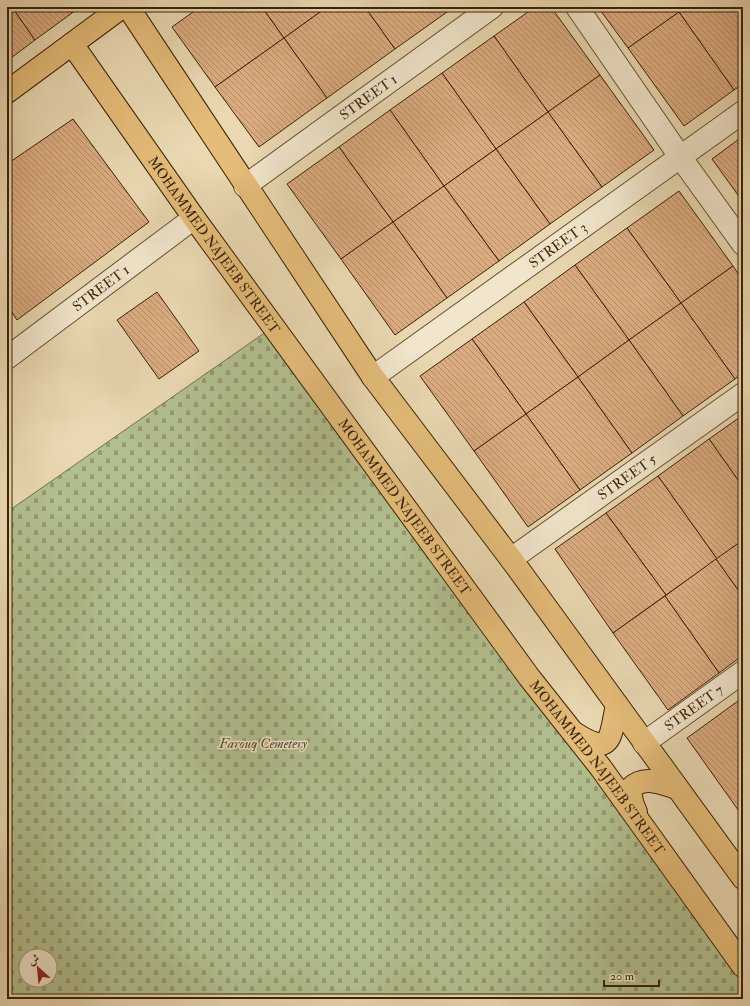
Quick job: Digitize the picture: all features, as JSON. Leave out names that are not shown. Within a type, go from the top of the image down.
[{"type":"main road","points":[[7,92],[122,7]]},
{"type":"main road","points":[[128,7],[245,186],[373,377],[511,559],[743,878]]},
{"type":"main road","name":"MOHAMMED NAJEEB STREET","points":[[72,44],[194,218],[529,677],[575,734],[642,823],[743,966]]},
{"type":"main road","points":[[575,734],[592,744],[599,746],[605,743],[611,734],[617,705]]},
{"type":"main road","points":[[642,823],[631,801],[631,788],[641,781],[648,780],[677,788]]},
{"type":"street","name":"STREET 1","points":[[245,186],[492,7]]},
{"type":"street","points":[[577,7],[681,158],[743,244]]},
{"type":"street","name":"STREET 3","points":[[373,377],[681,158],[743,112]]},
{"type":"street","name":"STREET 1","points":[[7,358],[194,218]]},
{"type":"street","name":"STREET 5","points":[[511,559],[743,394]]},
{"type":"street","name":"STREET 7","points":[[644,743],[743,672]]},
{"type":"green space","name":"Farouq Cemetery","points":[[273,327],[743,968],[743,999],[7,999],[7,512]]},
{"type":"building","points":[[7,7],[12,7],[35,40],[7,61]]},
{"type":"building","points":[[12,7],[67,7],[72,13],[35,40]]},
{"type":"building","points":[[67,7],[80,7],[72,13]]},
{"type":"building","points":[[200,7],[262,7],[284,38],[215,87],[172,27]]},
{"type":"building","points":[[262,7],[327,7],[284,38]]},
{"type":"building","points":[[327,7],[365,7],[395,49],[327,98],[284,38]]},
{"type":"building","points":[[365,7],[454,7],[395,49]]},
{"type":"building","points":[[535,7],[551,7],[600,75],[548,112],[494,36]]},
{"type":"building","points":[[598,7],[675,7],[679,12],[628,48]]},
{"type":"building","points":[[675,7],[686,7],[679,12]]},
{"type":"building","points":[[686,7],[743,7],[743,84],[734,90],[679,12]]},
{"type":"building","points":[[679,12],[734,90],[684,126],[628,48]]},
{"type":"building","points":[[494,36],[548,112],[496,149],[442,73]]},
{"type":"building","points":[[284,38],[327,98],[259,147],[215,87]]},
{"type":"building","points":[[442,73],[496,149],[444,186],[390,110]]},
{"type":"building","points":[[600,75],[654,150],[602,187],[548,112]]},
{"type":"building","points":[[390,110],[444,186],[393,222],[339,147]]},
{"type":"building","points":[[548,112],[602,187],[550,224],[496,149]]},
{"type":"building","points":[[73,119],[149,222],[17,320],[7,305],[7,164]]},
{"type":"building","points":[[743,136],[743,202],[712,159]]},
{"type":"building","points":[[339,147],[393,222],[341,259],[287,184]]},
{"type":"building","points":[[496,149],[550,224],[499,261],[444,186]]},
{"type":"building","points":[[444,186],[499,261],[447,298],[393,222]]},
{"type":"building","points":[[679,191],[733,266],[681,303],[627,228]]},
{"type":"building","points":[[393,222],[447,298],[395,335],[341,259]]},
{"type":"building","points":[[627,228],[681,303],[629,340],[575,265]]},
{"type":"building","points":[[575,265],[629,340],[578,377],[524,302]]},
{"type":"building","points":[[733,266],[743,281],[743,373],[735,379],[681,303]]},
{"type":"building","points":[[157,292],[199,351],[159,379],[117,320]]},
{"type":"building","points":[[524,302],[578,377],[526,414],[472,339]]},
{"type":"building","points":[[681,303],[735,379],[683,416],[629,340]]},
{"type":"building","points":[[472,339],[526,414],[474,451],[420,376]]},
{"type":"building","points":[[629,340],[683,416],[632,453],[578,377]]},
{"type":"building","points":[[578,377],[632,453],[580,490],[526,414]]},
{"type":"building","points":[[526,414],[580,490],[528,527],[474,451]]},
{"type":"building","points":[[743,415],[743,487],[709,439]]},
{"type":"building","points":[[709,439],[743,487],[743,540],[717,559],[658,476]]},
{"type":"building","points":[[658,476],[717,559],[666,595],[606,513]]},
{"type":"building","points":[[606,513],[666,595],[613,633],[555,549]]},
{"type":"building","points":[[743,540],[743,597],[716,559]]},
{"type":"building","points":[[716,559],[743,597],[743,655],[719,673],[665,596]]},
{"type":"building","points":[[665,596],[719,673],[668,710],[613,633]]},
{"type":"building","points":[[738,701],[743,708],[743,812],[741,814],[687,738]]}]
